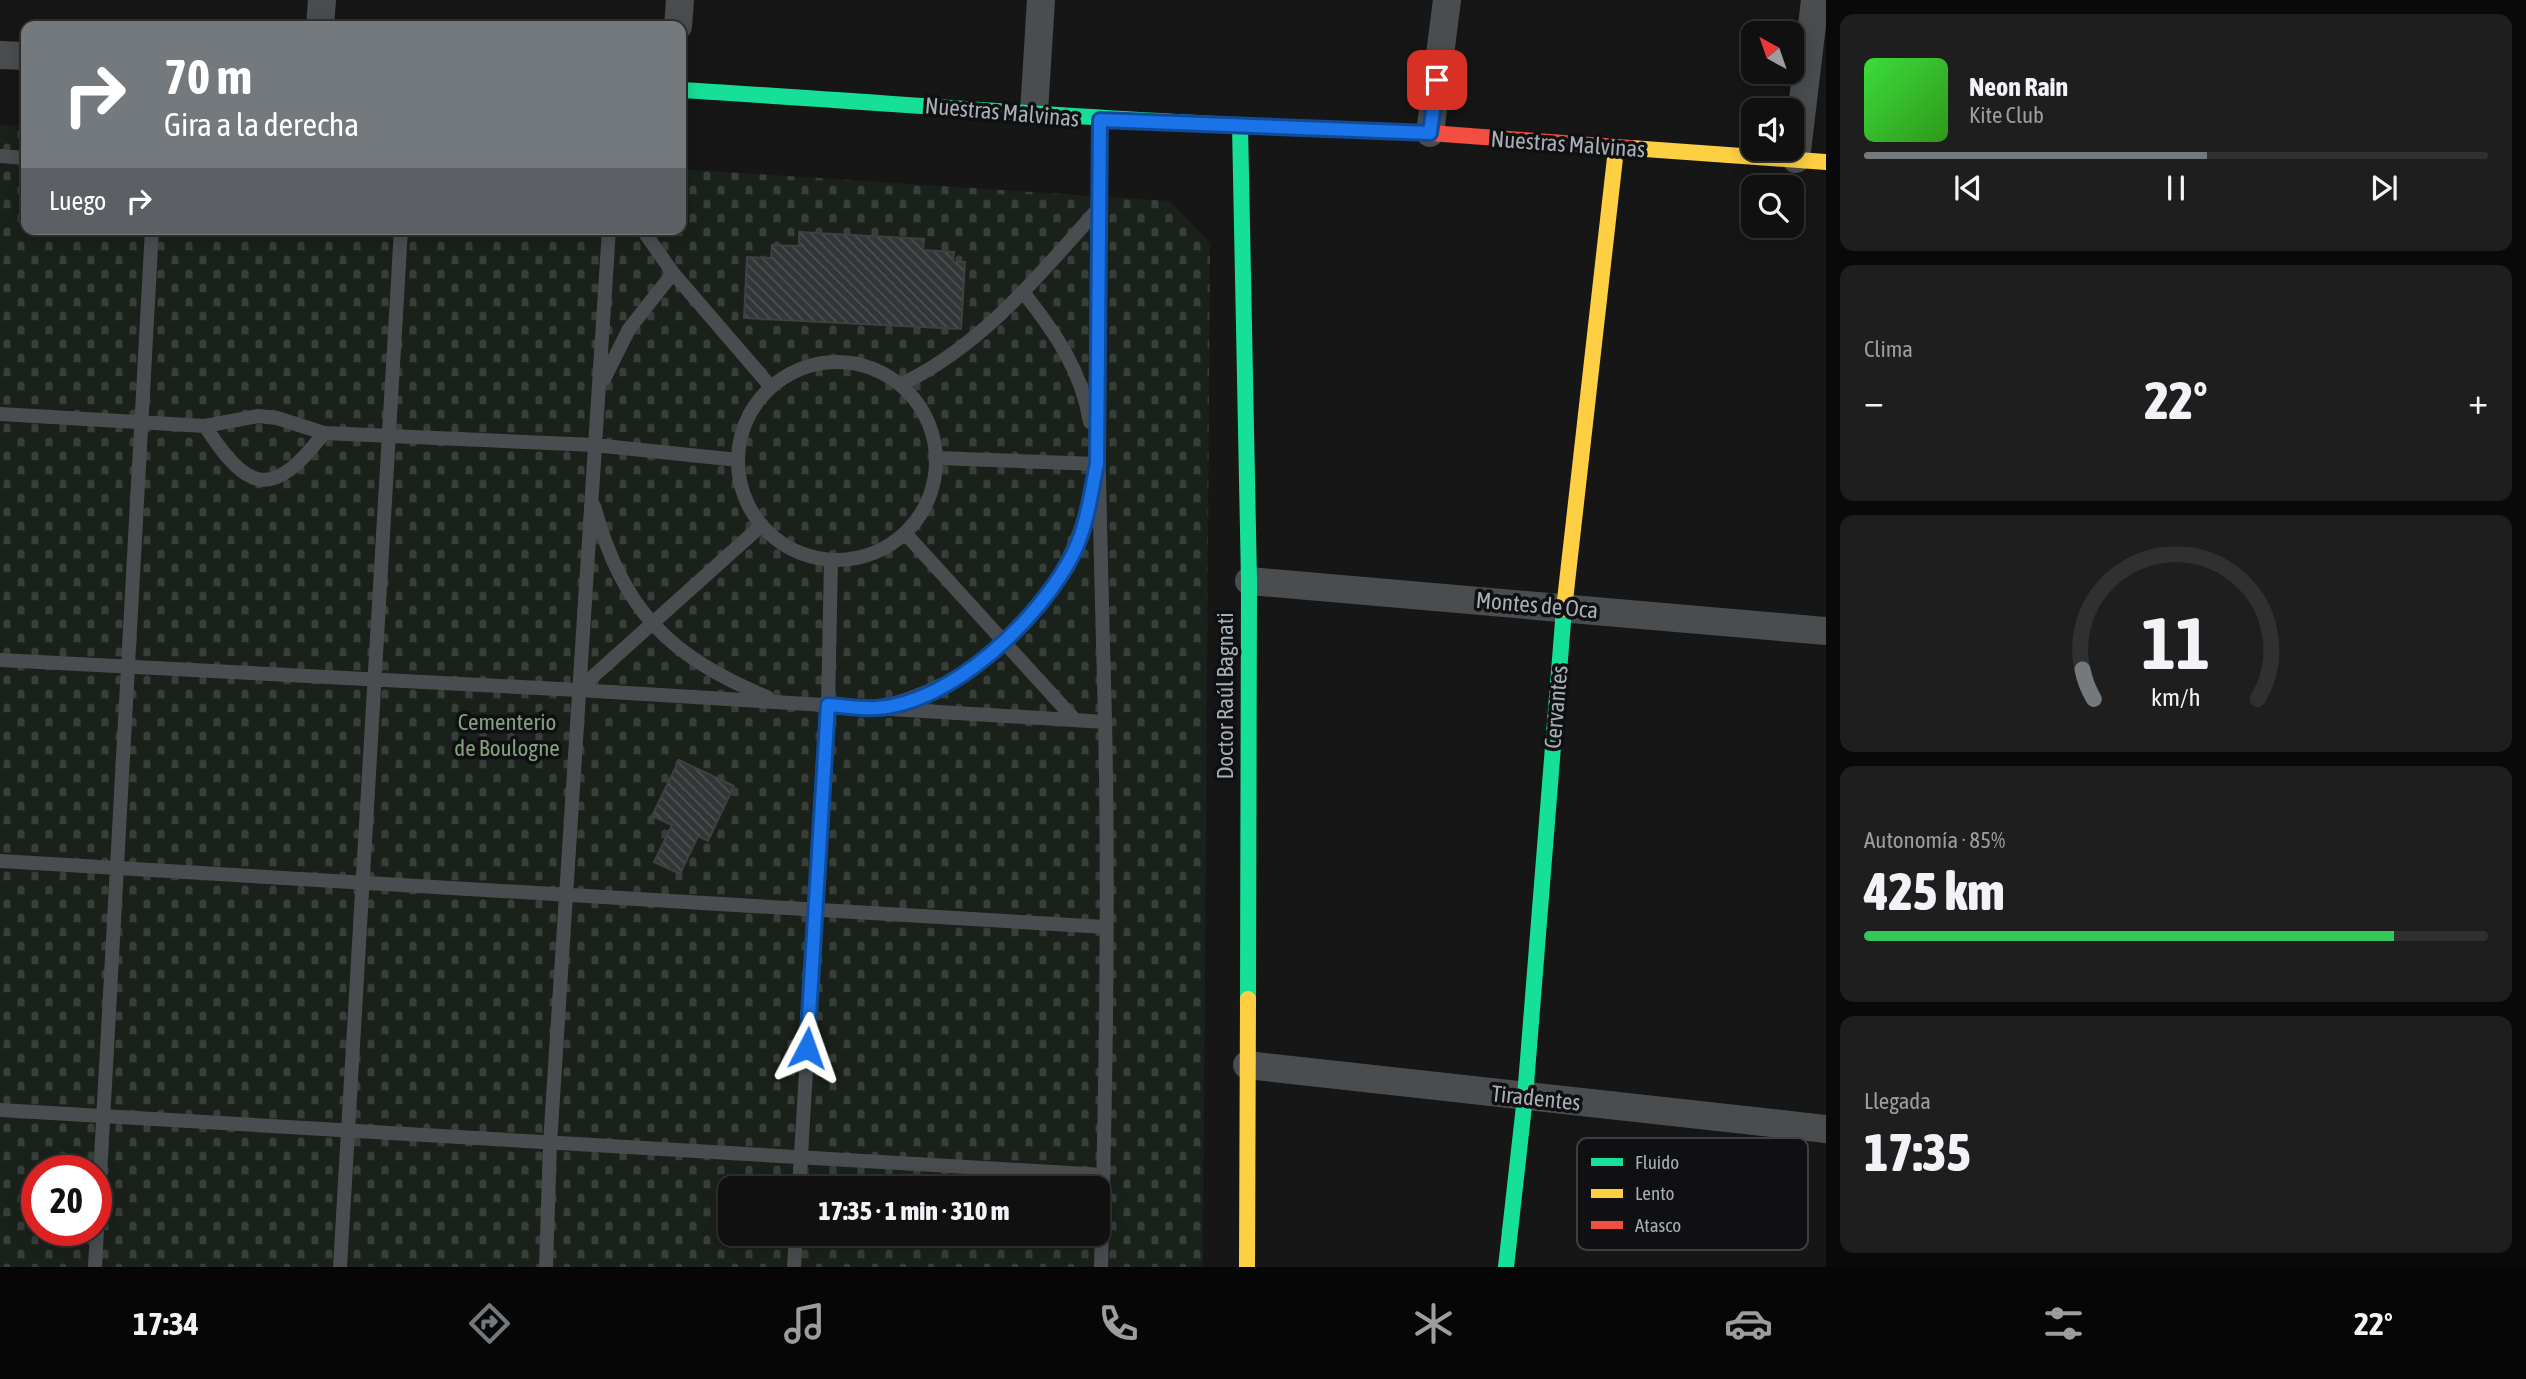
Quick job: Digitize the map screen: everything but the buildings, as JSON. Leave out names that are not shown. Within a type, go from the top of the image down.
[{"type":"street","points":[[320,21],[322,0]]},
{"type":"street","points":[[678,21],[680,0]]},
{"type":"street","points":[[1034,112],[1041,0]]},
{"type":"street","points":[[1430,133],[1447,0]]},
{"type":"street","points":[[1803,98],[1815,0]]},
{"type":"street","points":[[0,55],[21,56]]},
{"type":"street","name":"Nuestras Malvinas","points":[[686,90],[1034,112],[1100,120],[1430,133],[1616,149],[1741,156]]},
{"type":"street","name":"Doctor Raúl Bagnati","points":[[1240,125],[1249,581],[1247,1267]]},
{"type":"street","name":"Cervantes","points":[[1506,1267],[1525,1097],[1564,607],[1616,149]]},
{"type":"street","name":"Nuestras Malvinas","points":[[1804,160],[1826,162]]},
{"type":"street","name":"Montes de Oca","points":[[1249,581],[1826,631]]},
{"type":"street","name":"Tiradentes","points":[[1247,1065],[1826,1129]]},
{"type":"lane","points":[[1100,120],[1097,210],[1097,464],[1105,722],[1101,1267]]},
{"type":"lane","points":[[0,156],[21,158]]},
{"type":"lane","points":[[902,384],[937,367],[987,328],[1097,210]]},
{"type":"lane","points":[[95,1267],[152,235]]},
{"type":"lane","points":[[340,1267],[401,235]]},
{"type":"lane","points":[[546,1267],[550,1144],[565,895],[609,235]]},
{"type":"lane","points":[[646,235],[673,273],[771,387]]},
{"type":"lane","points":[[597,395],[612,357],[629,329],[673,273]]},
{"type":"lane","points":[[877,708],[920,696],[978,664],[1005,643],[1037,608],[1074,552],[1086,517],[1097,464],[1086,400],[1071,361],[1023,292]]},
{"type":"lane","points":[[850,362],[877,369],[902,384],[920,405],[933,430],[937,458],[934,485],[923,511],[905,533],[883,549],[858,558],[831,560],[805,554],[781,543],[762,525],[749,506],[740,484],[738,460],[742,433],[753,408],[771,387],[794,371],[822,363],[850,362]]},
{"type":"lane","points":[[0,414],[205,426],[258,416],[277,418],[324,433],[594,445],[738,460]]},
{"type":"lane","points":[[205,426],[228,461],[242,474],[257,480],[274,480],[291,470],[324,433]]},
{"type":"lane","points":[[937,458],[1097,464]]},
{"type":"lane","points":[[591,495],[604,544],[635,603],[652,623],[674,645],[704,668],[780,702]]},
{"type":"lane","points":[[578,690],[762,525]]},
{"type":"lane","points":[[905,533],[1075,720]]},
{"type":"lane","points":[[800,1176],[828,705],[831,560]]},
{"type":"lane","points":[[0,660],[578,690],[1105,722]]},
{"type":"lane","points":[[0,861],[1105,927]]},
{"type":"lane","points":[[0,1110],[1103,1175]]},
{"type":"lane","points":[[794,1267],[795,1246]]},
{"type":"green space","name":"Cementerio de Boulogne","points":[[0,125],[21,126],[21,235],[686,235],[686,169],[1170,201],[1210,243],[1203,1267],[0,1267]]},
{"type":"traffic: fast","points":[[686,90],[1280,127]]},
{"type":"traffic: fast","points":[[1240,125],[1249,581],[1248,999]]},
{"type":"traffic: fast","points":[[1506,1267],[1525,1097],[1564,609]]},
{"type":"traffic: slow","points":[[1631,148],[1826,162]]},
{"type":"traffic: slow","points":[[1564,609],[1616,149]]},
{"type":"traffic: slow","points":[[1247,1267],[1248,999]]},
{"type":"traffic: jam","points":[[1280,127],[1430,133],[1631,148]]},
{"type":"route","points":[[807,1048],[828,705],[877,708],[920,696],[978,664],[1005,643],[1037,608],[1074,552],[1086,517],[1097,464],[1097,210],[1100,120],[1430,133],[1437,80]]}]
